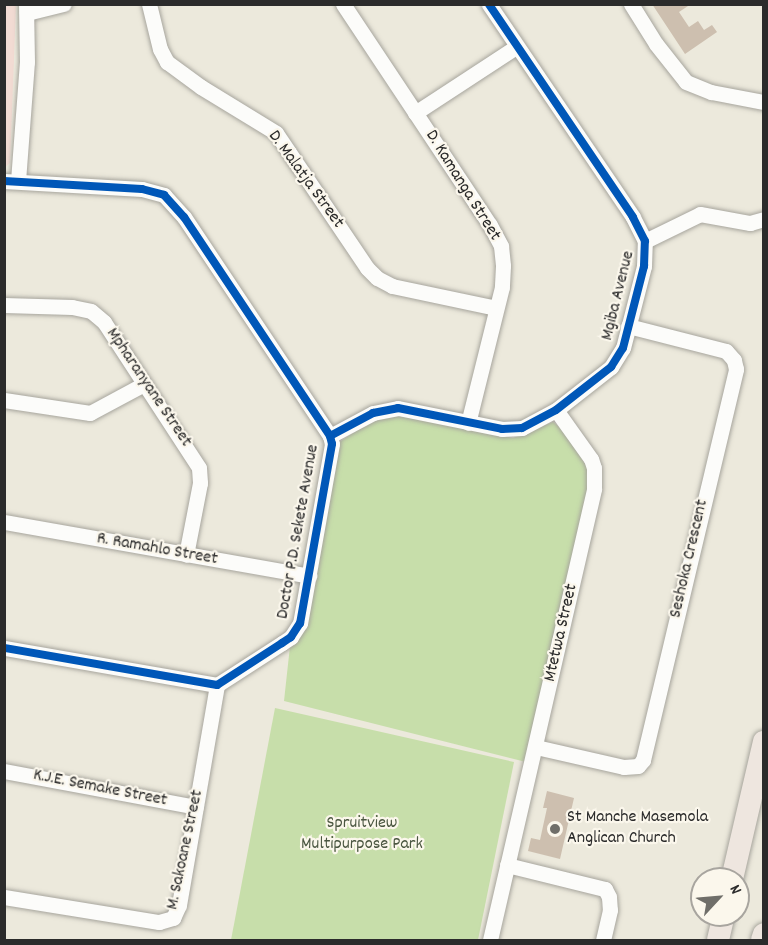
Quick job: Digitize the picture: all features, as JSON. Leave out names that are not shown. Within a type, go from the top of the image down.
[{"type":"highway","points":[[735,867],[764,742]]},
{"type":"highway","points":[[762,940],[764,934]]},
{"type":"street","points":[[11,181],[26,9],[64,4]]},
{"type":"street","name":"D. Malatja Street","points":[[149,4],[160,49],[167,62],[201,87],[276,133],[377,278],[392,286],[495,308]]},
{"type":"street","name":"D. Kamanga Street","points":[[343,4],[497,237],[503,256],[503,275],[468,423]]},
{"type":"street","name":"Mgiba Avenue","points":[[330,436],[373,413],[398,408],[511,430],[532,424],[556,410],[618,358],[645,260],[645,241],[627,209],[489,4]]},
{"type":"street","points":[[631,4],[656,44],[686,82],[711,92],[764,102]]},
{"type":"street","points":[[415,113],[516,47]]},
{"type":"street","name":"Doctor P.D. Sekete Avenue","points":[[11,181],[142,189],[164,195],[184,217],[330,436],[332,454],[303,614],[291,637],[218,685]]},
{"type":"street","points":[[645,241],[700,214],[750,223],[764,219]]},
{"type":"street","name":"Mpharanyane Street","points":[[4,305],[72,307],[91,311],[104,322],[200,468],[200,483],[186,555]]},
{"type":"street","name":"Seshoka Crescent","points":[[536,747],[624,767],[638,766],[643,760],[735,373],[734,360],[726,351],[628,326]]},
{"type":"street","points":[[4,400],[90,413],[144,384]]},
{"type":"street","name":"Mtetwa Street","points":[[490,940],[536,747],[595,480],[594,468],[586,448],[556,410]]},
{"type":"street","name":"R. Ramahlo Street","points":[[4,522],[309,576]]},
{"type":"street","points":[[4,648],[218,685]]},
{"type":"street","name":"M. Sakoane Street","points":[[4,897],[167,921],[177,913],[218,685]]},
{"type":"street","name":"K.J.E. Semake Street","points":[[4,771],[196,807]]},
{"type":"street","points":[[507,865],[604,889],[609,897],[610,910],[603,940]]},
{"type":"shaded area","points":[[5,4],[16,6],[10,163],[5,167]]},
{"type":"green space","points":[[395,413],[513,438],[553,422],[563,430],[587,467],[590,480],[526,762],[284,701],[290,646],[338,443],[379,416]]},
{"type":"green space","name":"Spruitview Multipurpose Park","points":[[275,708],[514,762],[478,940],[231,940]]},
{"type":"building","points":[[652,4],[691,4],[679,12],[689,27],[698,21],[704,30],[712,25],[717,32],[685,54]]},
{"type":"building","name":"St Manche Masemola Anglican Church","points":[[547,791],[574,798],[560,859],[528,851],[531,838],[540,840],[547,808],[543,808]]},
{"type":"cycle path","points":[[330,436],[373,413],[398,408],[502,429],[522,428],[556,410],[611,367],[623,348],[644,266],[645,241],[633,217],[489,4]]},
{"type":"cycle path","points":[[4,181],[142,189],[164,195],[184,217],[330,436],[332,444],[300,623],[291,637],[217,685],[4,648]]},
{"type":"place","name":"St Manche Masemola Anglican Church","points":[[555,829]]}]
